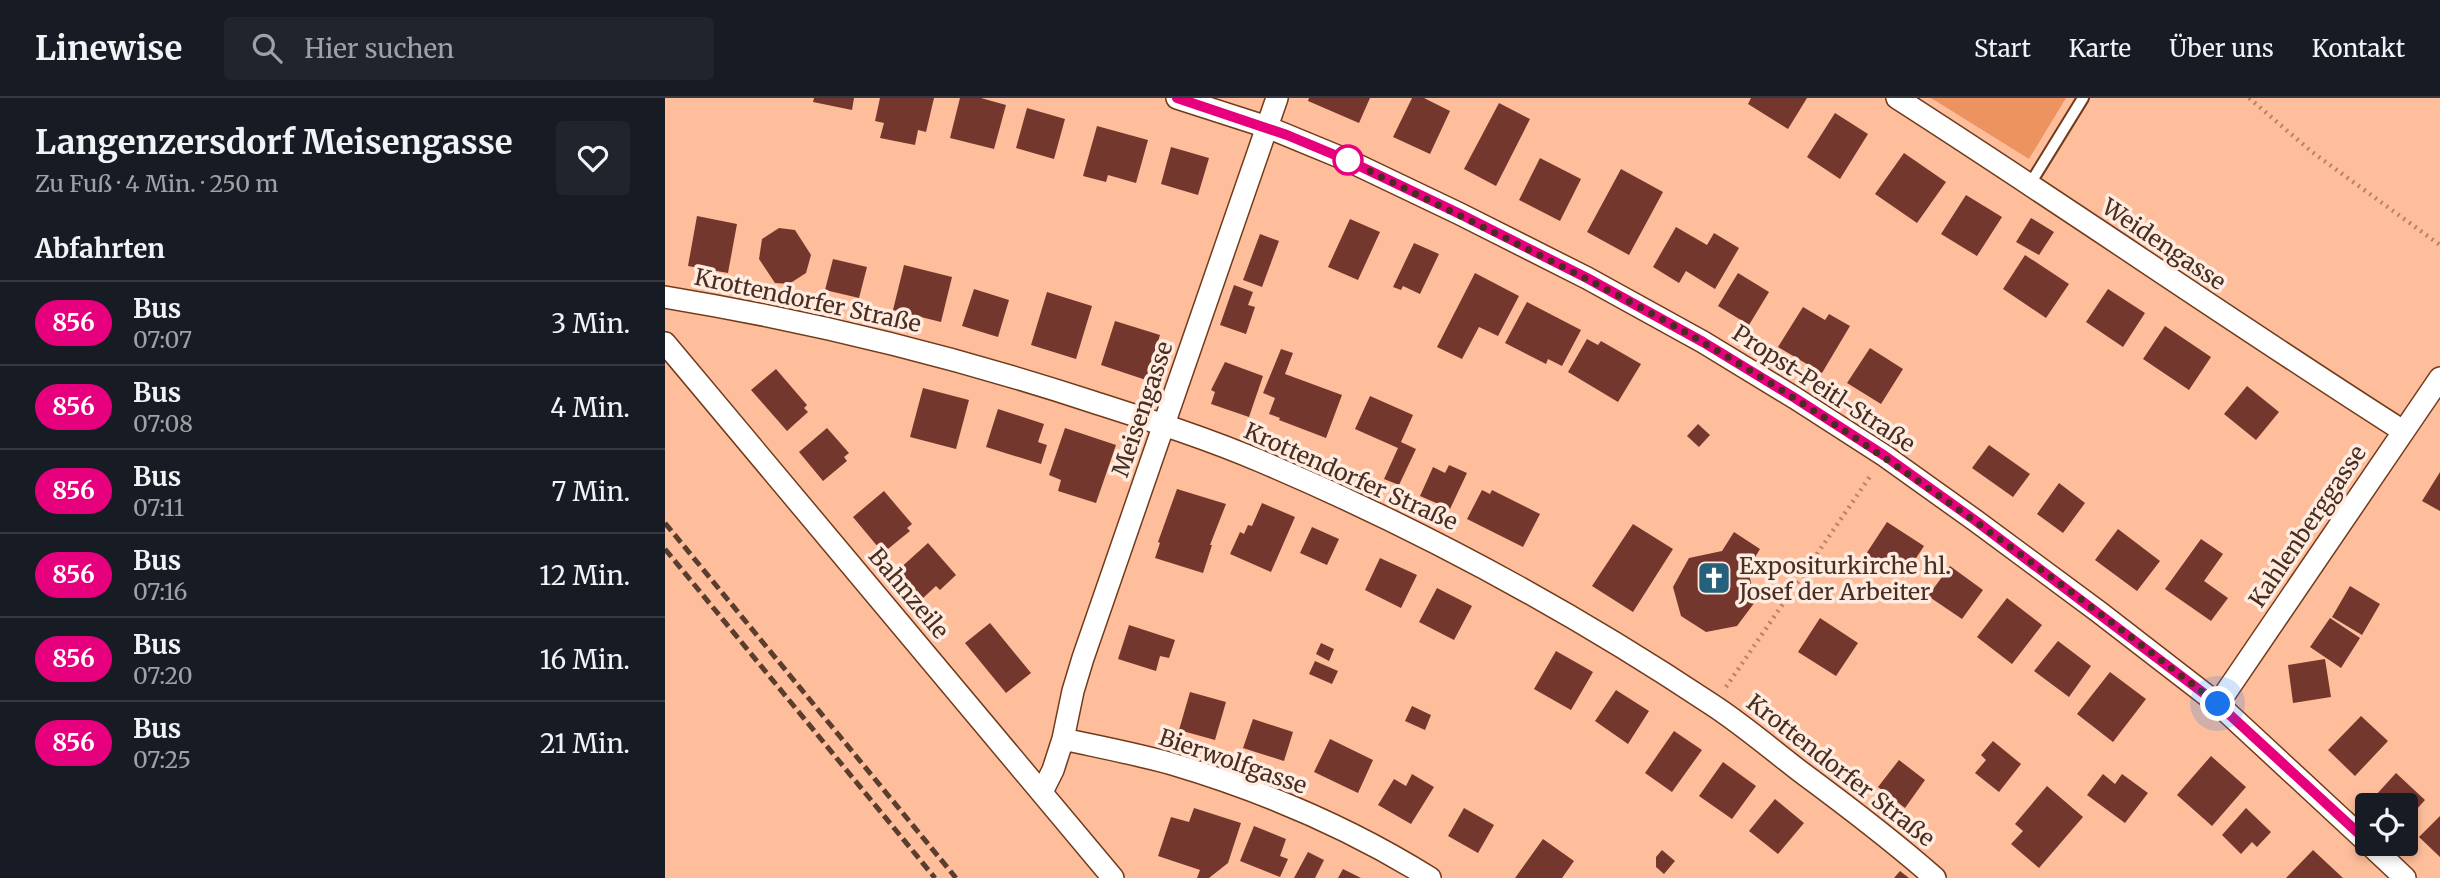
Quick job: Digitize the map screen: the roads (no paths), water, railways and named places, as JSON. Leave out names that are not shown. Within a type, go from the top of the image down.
[{"type":"street","name":"Propst-Peitl-Straße","points":[[1177,98],[1267,127],[1347,160],[1587,278],[1703,342],[1885,456],[2088,603],[2218,704],[2355,831]]},
{"type":"street","name":"Meisengasse","points":[[1063,739],[1077,674],[1277,98]]},
{"type":"street","name":"Weidengasse","points":[[1897,98],[2030,184],[2259,339],[2403,431]]},
{"type":"street","name":"Krottendorfer Straße","points":[[665,298],[821,327],[926,352],[1046,386],[1258,460],[1431,539],[1559,609],[1714,705],[1898,845],[1935,878]]},
{"type":"street","name":"Bahnzeile","points":[[665,343],[1113,878]]},
{"type":"street","name":"Kahlenberggasse","points":[[2218,704],[2440,378]]},
{"type":"street","points":[[1042,792],[1053,770],[1063,739]]},
{"type":"street","name":"Bierwolfgasse","points":[[1063,739],[1171,764],[1266,795],[1345,830],[1430,878]]},
{"type":"street","name":"Propst-Peitl-Straße","points":[[2382,856],[2405,878]]},
{"type":"lane","points":[[2030,184],[2083,98]]},
{"type":"railway","points":[[665,523],[956,878]]},
{"type":"railway","points":[[665,549],[935,878]]},
{"type":"place","name":"Expositurkirche hl. Josef der Arbeiter","points":[[1714,578]]}]
